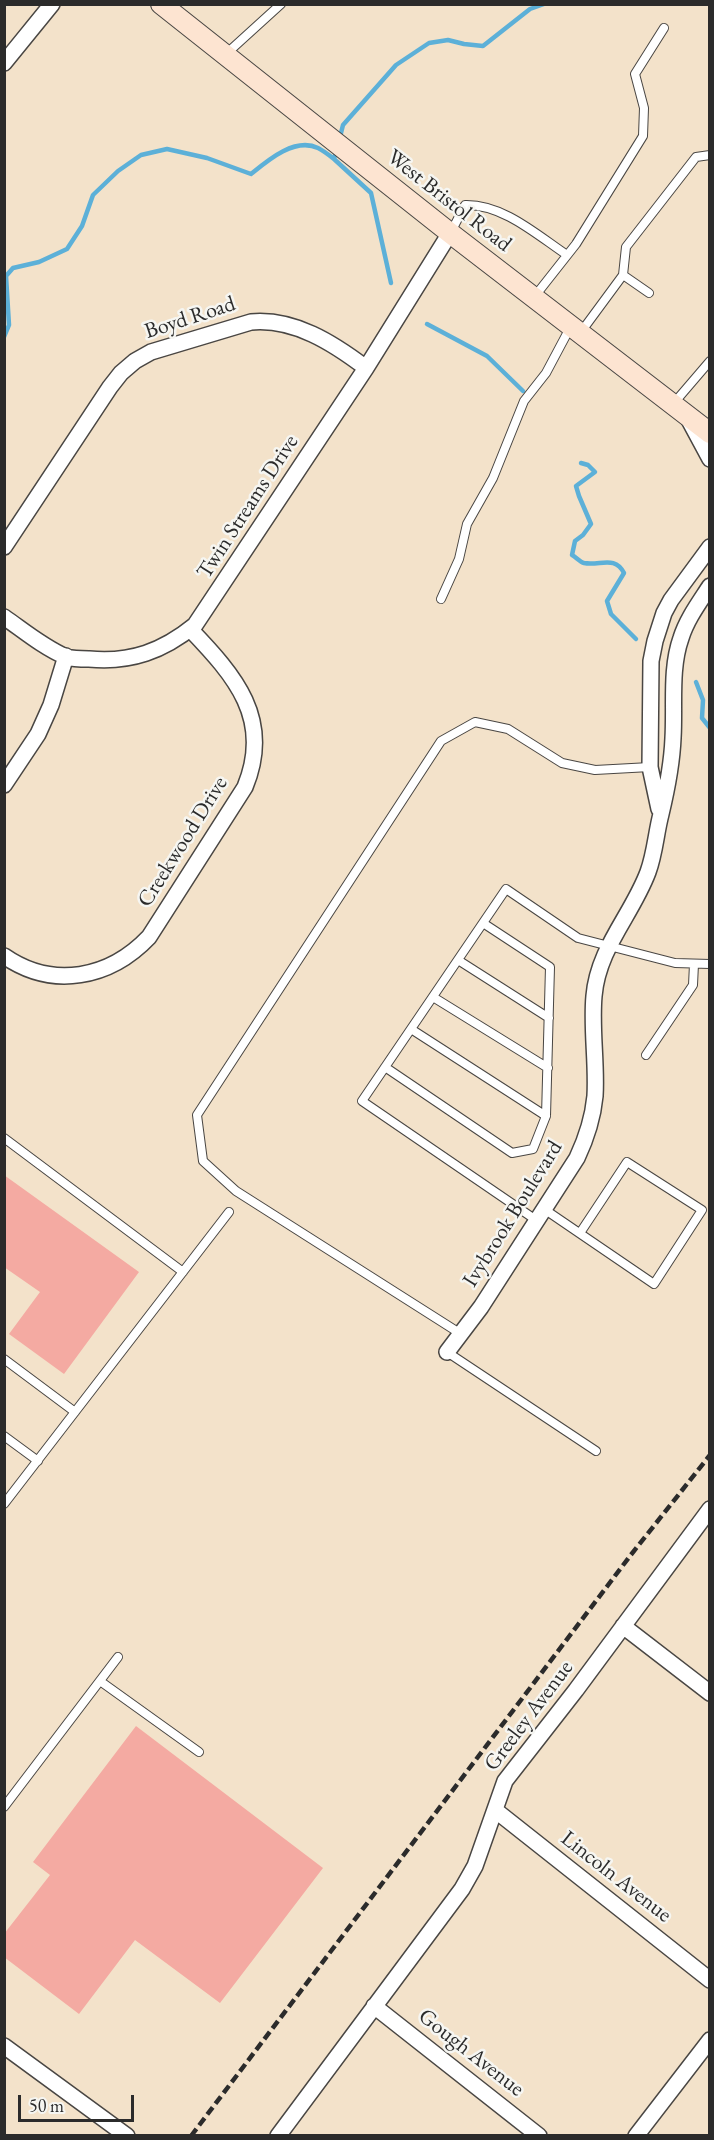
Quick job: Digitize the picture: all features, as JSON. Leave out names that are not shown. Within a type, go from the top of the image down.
[{"type":"main road","name":"West Bristol Road","points":[[161,4],[450,233],[710,433]]},
{"type":"street","points":[[4,63],[51,4]]},
{"type":"street","name":"Twin Streams Drive","points":[[4,616],[33,639],[66,656],[103,660],[156,651],[190,629],[210,605],[366,368],[450,233]]},
{"type":"street","name":"Boyd Road","points":[[4,547],[110,387],[135,361],[151,352],[251,322],[266,321],[278,322],[314,333],[366,368]]},
{"type":"street","points":[[680,410],[710,459]]},
{"type":"street","name":"Ivybrook Boulevard","points":[[660,815],[650,767],[651,661],[664,613],[708,547]]},
{"type":"street","name":"Ivybrook Boulevard","points":[[447,1352],[481,1307],[578,1158],[592,1115],[595,1096],[594,996],[601,963],[647,875],[654,854],[673,739],[677,652],[688,622],[710,586]]},
{"type":"street","name":"Creekwood Drive","points":[[4,956],[30,970],[45,974],[84,975],[107,968],[136,951],[149,937],[245,787],[251,773],[255,751],[254,728],[249,707],[228,671],[190,629]]},
{"type":"street","points":[[4,785],[38,734],[51,705],[66,656]]},
{"type":"street","name":"Greeley Avenue","points":[[278,2136],[462,1889],[475,1866],[505,1781],[710,1509]]},
{"type":"street","points":[[624,1626],[710,1693]]},
{"type":"street","name":"Lincoln Avenue","points":[[495,1810],[710,1980]]},
{"type":"street","name":"Gough Avenue","points":[[374,2007],[539,2136]]},
{"type":"street","points":[[636,2136],[710,2040]]},
{"type":"street","points":[[4,2046],[127,2136]]},
{"type":"lane","points":[[225,55],[280,4]]},
{"type":"lane","points":[[534,297],[567,255],[644,136],[644,108],[635,74],[664,28]]},
{"type":"lane","points":[[441,599],[459,559],[467,524],[493,478],[524,401],[576,330],[623,275],[626,247],[696,157],[710,155]]},
{"type":"lane","points":[[450,233],[465,205],[479,204],[507,215],[567,255]]},
{"type":"lane","points":[[623,275],[649,293]]},
{"type":"lane","points":[[680,410],[710,361]]},
{"type":"lane","points":[[461,1334],[236,1191],[203,1161],[197,1115],[441,741],[475,722],[508,729],[562,763],[595,770],[650,767]]},
{"type":"lane","points":[[580,1233],[627,1162],[702,1210],[654,1284],[580,1233],[540,1214],[362,1101],[507,889],[578,938],[675,963],[710,964]]},
{"type":"lane","points":[[385,1067],[512,1153],[533,1149],[546,1116],[550,968],[483,923]]},
{"type":"lane","points":[[458,960],[549,1018]]},
{"type":"lane","points":[[646,1055],[693,985],[694,964]]},
{"type":"lane","points":[[433,997],[548,1068]]},
{"type":"lane","points":[[411,1029],[546,1116]]},
{"type":"lane","points":[[4,1138],[183,1272]]},
{"type":"lane","points":[[4,1504],[229,1212]]},
{"type":"lane","points":[[447,1352],[596,1451]]},
{"type":"lane","points":[[4,1359],[75,1412]]},
{"type":"lane","points":[[4,1436],[38,1461]]},
{"type":"lane","points":[[4,1807],[118,1657]]},
{"type":"lane","points":[[100,1681],[199,1752]]},
{"type":"building","points":[[4,1175],[139,1272],[64,1374],[9,1334],[40,1292],[4,1267]]},
{"type":"building","points":[[136,1726],[323,1868],[220,2003],[135,1940],[79,2014],[4,1957],[4,1934],[50,1875],[33,1862]]},
{"type":"waterway","points":[[340,137],[343,125],[396,65],[429,43],[448,40],[483,46],[530,9],[544,4]]},
{"type":"waterway","points":[[4,337],[9,325],[6,276],[13,268],[39,262],[67,249],[82,226],[93,195],[118,171],[141,155],[167,149],[207,158],[251,174],[265,162],[300,145],[318,148],[334,159]]},
{"type":"waterway","points":[[337,148],[334,159],[371,193],[391,283]]},
{"type":"waterway","points":[[427,324],[487,356],[523,391]]},
{"type":"waterway","points":[[581,463],[588,465],[595,472],[576,486],[591,524],[575,541],[572,555],[584,563],[616,564],[624,573],[607,601],[611,614],[636,639]]},
{"type":"waterway","points":[[696,682],[703,700],[702,718],[710,728]]},
{"type":"railway","points":[[191,2136],[630,1556],[710,1455]]}]
